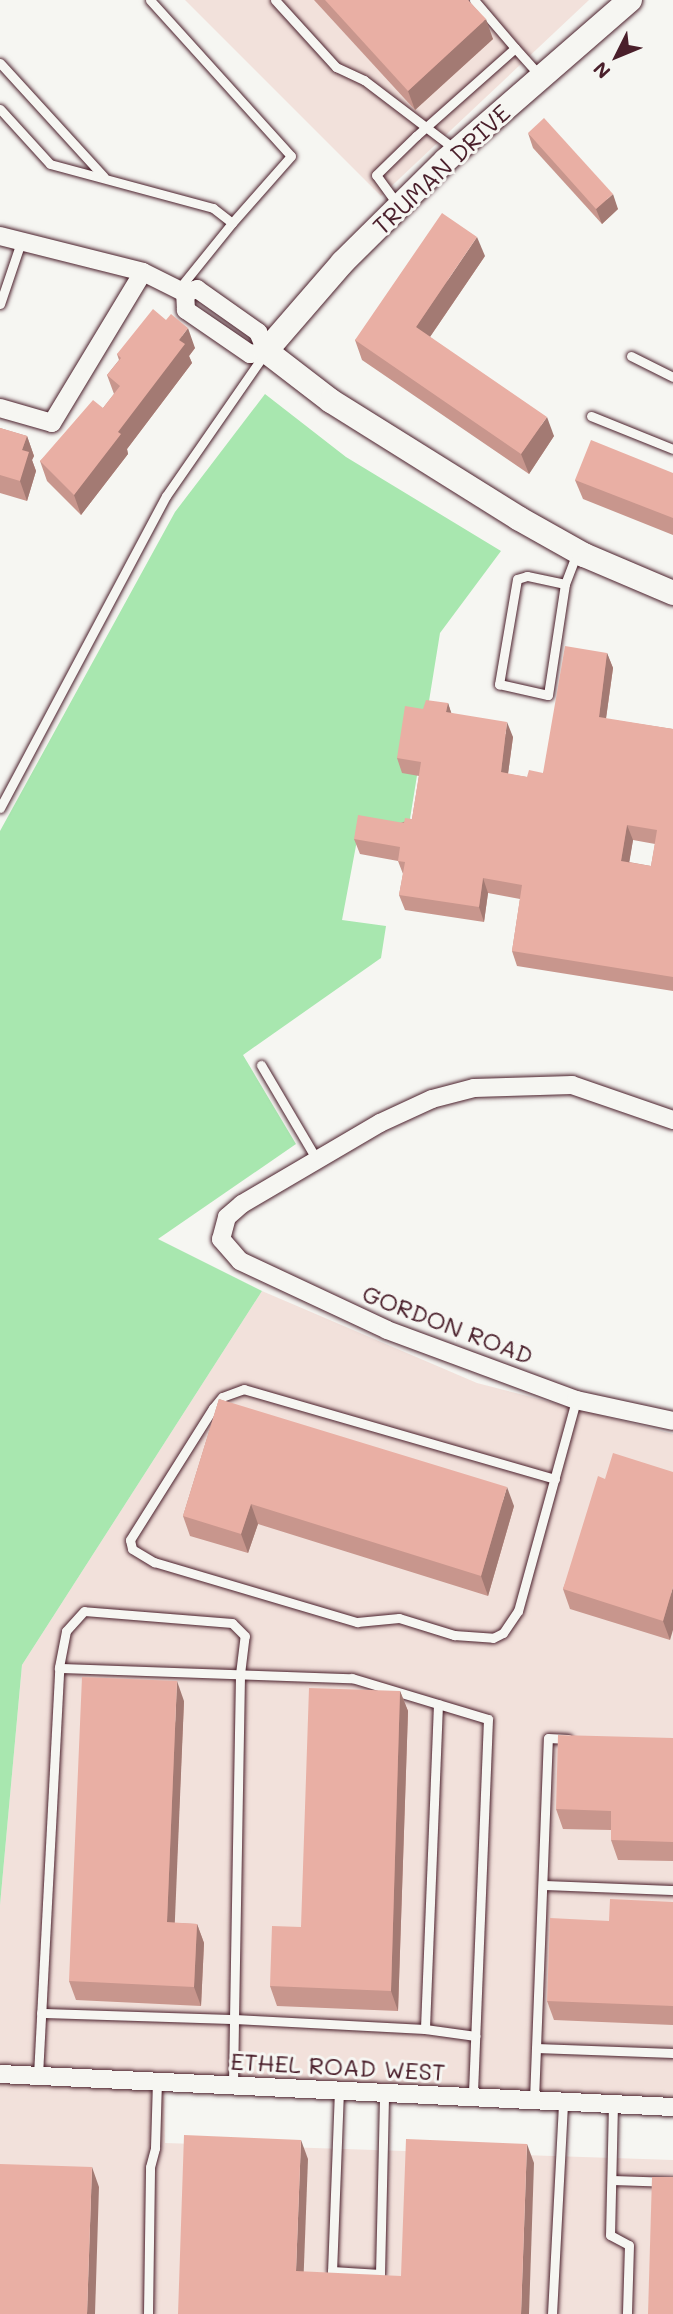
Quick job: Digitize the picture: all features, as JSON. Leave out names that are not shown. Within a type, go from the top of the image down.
[{"type":"street","name":"TRUMAN DRIVE","points":[[266,351],[343,262],[399,206],[457,151],[631,0]]},
{"type":"street","points":[[0,236],[142,272],[182,291],[186,310],[250,354],[266,351],[331,401],[578,551],[673,593]]},
{"type":"street","points":[[0,408],[52,423],[142,272]]},
{"type":"street","points":[[317,1160],[400,1114],[474,1088],[572,1085],[673,1120]]},
{"type":"street","name":"GORDON ROAD","points":[[317,1160],[242,1204],[227,1217],[221,1239],[240,1261],[387,1331],[576,1400],[673,1421]]},
{"type":"street","name":"ETHEL ROAD WEST","points":[[0,2074],[673,2107]]},
{"type":"lane","points":[[150,0],[291,156],[232,223],[182,291]]},
{"type":"lane","points":[[275,0],[336,67],[364,80],[457,151]]},
{"type":"lane","points":[[474,0],[541,78]]},
{"type":"lane","points":[[399,206],[376,175],[515,48]]},
{"type":"lane","points":[[0,63],[105,179]]},
{"type":"lane","points":[[0,109],[50,164],[213,208],[232,223]]},
{"type":"lane","points":[[0,304],[21,242]]},
{"type":"lane","points":[[0,808],[166,496],[266,351]]},
{"type":"lane","points":[[631,356],[673,377]]},
{"type":"lane","points":[[591,416],[673,449]]},
{"type":"lane","points":[[565,584],[527,576],[517,579],[499,684],[548,695],[565,584],[578,551]]},
{"type":"lane","points":[[261,1065],[317,1160]]},
{"type":"lane","points":[[555,1479],[244,1389],[222,1397],[213,1408],[130,1540],[132,1549],[154,1562],[357,1622],[398,1618],[454,1635],[493,1638],[503,1633],[518,1611],[555,1479],[576,1400]]},
{"type":"lane","points":[[38,2076],[59,1668],[66,1630],[84,1611],[232,1623],[245,1636],[240,1674],[233,2085]]},
{"type":"lane","points":[[59,1668],[352,1678],[488,1719],[473,2097]]},
{"type":"lane","points":[[425,2029],[438,1704]]},
{"type":"lane","points":[[534,2100],[548,1738],[575,1739]]},
{"type":"lane","points":[[543,1885],[673,1890]]},
{"type":"lane","points":[[41,2013],[425,2029],[476,2036]]},
{"type":"lane","points":[[536,2048],[673,2053]]},
{"type":"lane","points":[[148,2314],[157,2081]]},
{"type":"lane","points":[[339,2090],[332,2271],[380,2274],[384,2093]]},
{"type":"lane","points":[[552,2314],[563,2102]]},
{"type":"lane","points":[[613,2104],[610,2235],[629,2245],[627,2314]]},
{"type":"lane","points":[[612,2180],[673,2182]]},
{"type":"shaded area","points":[[185,0],[589,0],[381,196]]},
{"type":"shaded area","points":[[262,1291],[477,1383],[673,1434],[673,2102],[164,2083],[165,2143],[673,2160],[673,2314],[0,2314],[0,1905],[22,1665]]},
{"type":"green space","points":[[265,394],[346,457],[501,551],[440,633],[409,825],[361,819],[342,920],[386,926],[381,958],[243,1055],[296,1144],[158,1239],[262,1291],[22,1665],[0,1905],[0,831],[175,512]]},
{"type":"building","points":[[325,0],[468,0],[486,19],[408,91]]},
{"type":"building","points":[[544,118],[613,194],[596,209],[528,133]]},
{"type":"building","points":[[442,213],[477,237],[416,327],[547,417],[521,454],[355,340]]},
{"type":"building","points":[[153,309],[166,320],[171,314],[188,328],[179,340],[185,344],[74,495],[40,461],[93,400],[103,408],[120,386],[107,375],[121,358],[117,354]]},
{"type":"building","points":[[0,428],[27,436],[22,450],[29,452],[20,481],[0,475]]},
{"type":"building","points":[[591,440],[673,473],[673,518],[575,480]]},
{"type":"building","points":[[565,646],[607,653],[599,717],[673,729],[673,977],[512,951],[522,885],[483,878],[479,907],[399,895],[405,862],[398,861],[400,847],[354,839],[358,815],[404,823],[405,818],[412,819],[421,762],[397,758],[405,706],[423,709],[426,700],[448,703],[446,712],[507,722],[501,772],[527,777],[529,770],[543,773]],"holes":[[[627,825],[657,830],[651,866],[621,861]]]},
{"type":"building","points":[[219,1399],[507,1487],[481,1576],[251,1504],[241,1534],[183,1516]]},
{"type":"building","points":[[613,1453],[673,1472],[673,1587],[663,1621],[563,1589],[598,1476],[605,1479]]},
{"type":"building","points":[[82,1677],[177,1681],[167,1922],[197,1924],[194,1987],[69,1981]]},
{"type":"building","points":[[309,1688],[400,1691],[391,1991],[270,1986],[272,1926],[301,1927]]},
{"type":"building","points":[[558,1735],[673,1738],[673,1842],[611,1840],[611,1811],[556,1809]]},
{"type":"building","points":[[610,1899],[673,1902],[673,2006],[547,2001],[550,1918],[609,1921]]},
{"type":"building","points":[[184,2135],[301,2140],[296,2271],[401,2276],[406,2139],[527,2144],[521,2314],[178,2314]]},
{"type":"building","points":[[0,2164],[92,2167],[87,2314],[0,2314]]},
{"type":"building","points":[[652,2177],[673,2177],[673,2314],[648,2314]]}]
